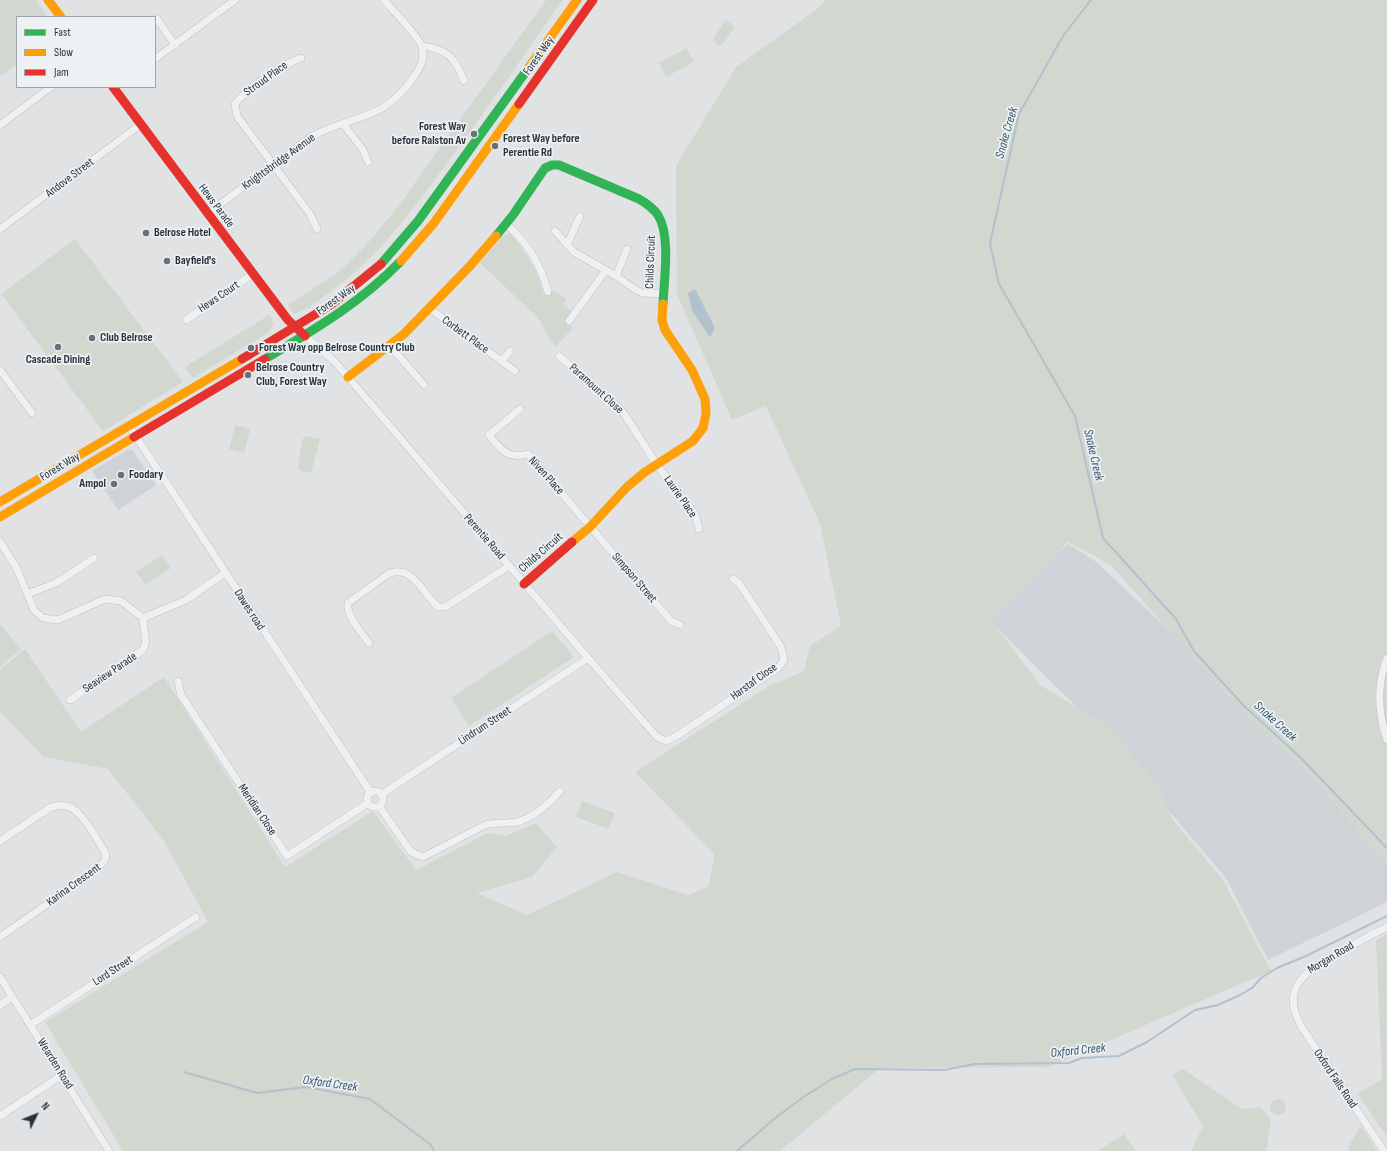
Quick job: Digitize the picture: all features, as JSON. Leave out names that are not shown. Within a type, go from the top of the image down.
[{"type":"main road","points":[[48,0],[60,16]]},
{"type":"main road","name":"Forest Way","points":[[0,502],[295,328],[346,294],[386,259],[401,242],[438,194],[577,0]]},
{"type":"main road","name":"Forest Way","points":[[0,517],[305,336],[361,298],[380,282],[415,246],[434,223],[594,0]]},
{"type":"main road","name":"Hews Parade","points":[[115,88],[140,125],[253,274],[295,328],[305,336]]},
{"type":"main road","name":"Childs Circuit","points":[[348,377],[390,346],[470,266],[506,224],[540,172],[552,165],[559,165],[639,199],[651,206],[658,213],[664,228],[665,238],[662,320],[665,330],[702,388],[706,414],[705,425],[700,435],[627,487],[590,527],[524,584]]},
{"type":"street","points":[[384,0],[412,32],[422,46],[438,48],[451,57],[464,81]]},
{"type":"street","points":[[156,58],[233,1]]},
{"type":"street","points":[[157,19],[175,45]]},
{"type":"street","name":"Knightsbridge Avenue","points":[[207,214],[311,137],[322,131],[378,112],[405,90],[423,64],[422,46]]},
{"type":"street","name":"Stroud Place","points":[[273,165],[237,116],[235,104],[244,95],[288,62],[301,58]]},
{"type":"street","points":[[0,125],[50,88]]},
{"type":"street","points":[[344,124],[363,150],[368,162]]},
{"type":"street","name":"Andove Street","points":[[0,229],[140,125]]},
{"type":"street","points":[[273,165],[310,214],[317,229]]},
{"type":"street","points":[[567,245],[580,216]]},
{"type":"street","points":[[506,224],[522,239],[540,266],[548,292]]},
{"type":"street","points":[[555,231],[574,252],[642,292],[662,294]]},
{"type":"street","points":[[616,276],[627,249]]},
{"type":"street","points":[[570,321],[606,270]]},
{"type":"street","name":"Hews Court","points":[[186,320],[253,274]]},
{"type":"street","name":"Corbett Place","points":[[429,308],[516,371]]},
{"type":"street","name":"Perentie Road","points":[[305,336],[334,361],[588,658],[657,737],[662,740]]},
{"type":"street","points":[[390,346],[424,385]]},
{"type":"street","points":[[502,361],[510,351]]},
{"type":"street","name":"Paramount Close","points":[[558,356],[618,406],[657,465]]},
{"type":"street","points":[[0,370],[32,413]]},
{"type":"street","name":"Niven Place","points":[[520,409],[489,435],[504,453],[519,456],[528,454],[590,527]]},
{"type":"street","name":"Dawes road","points":[[129,426],[371,793]]},
{"type":"street","name":"Laurie Place","points":[[657,465],[695,514],[699,530]]},
{"type":"street","name":"Simpson Street","points":[[590,527],[671,621],[680,625]]},
{"type":"street","points":[[0,542],[16,567],[30,603],[38,615],[50,620],[58,620],[104,599],[121,601],[143,618],[186,600],[225,573]]},
{"type":"street","points":[[27,594],[56,583],[94,558]]},
{"type":"street","points":[[368,643],[349,614],[348,603],[388,574],[395,571],[403,571],[409,574],[438,607],[445,608],[509,566]]},
{"type":"street","name":"Harstaf Close","points":[[662,740],[669,740],[683,732],[778,668],[784,660],[781,647],[739,583],[733,579]]},
{"type":"street","name":"Seaview Parade","points":[[70,700],[142,651],[146,642],[143,618]]},
{"type":"street","name":"Lindrum Street","points":[[382,794],[588,658]]},
{"type":"street","points":[[1387,658],[1382,675],[1380,700],[1383,727],[1387,740]]},
{"type":"street","name":"Meridian Close","points":[[178,681],[181,695],[287,856],[368,803]]},
{"type":"street","points":[[379,806],[411,852],[423,857],[485,825],[518,822],[552,802],[560,791]]},
{"type":"street","points":[[377,792],[382,794],[383,800],[379,806],[374,807],[368,803],[368,796],[371,793],[377,792]]},
{"type":"street","name":"Karina Crescent","points":[[0,840],[51,807],[60,805],[69,806],[79,814],[106,854],[105,860],[96,870],[0,937]]},
{"type":"street","name":"Lord Street","points":[[30,1025],[196,917]]},
{"type":"street","name":"Morgan Road","points":[[1293,1004],[1295,990],[1299,980],[1312,968],[1387,927]]},
{"type":"street","name":"Wearden Road","points":[[0,977],[109,1151]]},
{"type":"street","points":[[0,1005],[12,997]]},
{"type":"street","name":"Oxford Falls Road","points":[[1293,1004],[1295,1015],[1300,1026],[1384,1151]]},
{"type":"street","points":[[0,1116],[62,1076]]},
{"type":"shaded area","points":[[0,0],[36,0],[47,16],[16,16],[16,65],[0,76]]},
{"type":"shaded area","points":[[546,0],[563,0],[438,176],[396,230],[365,263],[348,278],[304,310],[294,314],[288,305],[340,271],[367,244],[399,205]]},
{"type":"shaded area","points":[[826,0],[1387,0],[1387,865],[1313,780],[1248,719],[1110,564],[1068,542],[991,620],[1040,685],[1109,727],[1160,788],[1172,819],[1223,880],[1271,971],[1048,1067],[880,1068],[780,1151],[123,1151],[45,1022],[208,922],[164,841],[108,769],[44,757],[0,712],[0,670],[25,649],[81,732],[164,677],[285,867],[373,811],[416,870],[488,833],[506,836],[536,823],[557,847],[532,877],[477,893],[527,915],[617,872],[688,895],[708,887],[715,855],[635,772],[769,686],[804,671],[810,646],[841,626],[820,524],[766,406],[732,420],[677,294],[676,166],[736,67],[816,10]]},
{"type":"shaded area","points":[[726,20],[735,27],[721,46],[712,40]]},
{"type":"shaded area","points":[[686,48],[694,62],[666,77],[659,63]]},
{"type":"shaded area","points":[[510,233],[531,262],[544,295],[551,293],[552,290],[567,299],[563,304],[571,311],[565,320],[573,328],[555,347],[538,318],[480,263],[503,236]]},
{"type":"shaded area","name":"Club Belrose","points":[[75,239],[183,382],[103,431],[1,294]]},
{"type":"shaded area","points":[[269,315],[274,324],[268,333],[193,378],[185,367]]},
{"type":"shaded area","points":[[235,425],[250,429],[244,453],[229,449]]},
{"type":"shaded area","points":[[305,436],[320,439],[311,473],[300,471],[298,468],[302,440]]},
{"type":"shaded area","name":"Ampol","points":[[129,449],[133,451],[156,485],[118,510],[92,471]]},
{"type":"shaded area","points":[[1068,544],[1095,561],[1235,692],[1319,766],[1387,865],[1387,902],[1268,960],[1226,878],[1101,731],[988,619],[1004,601]]},
{"type":"shaded area","points":[[162,555],[171,568],[145,585],[136,572]]},
{"type":"shaded area","points":[[0,624],[21,649],[0,667]]},
{"type":"shaded area","points":[[552,631],[574,657],[469,726],[451,698]]},
{"type":"shaded area","points":[[582,801],[615,813],[609,829],[576,817]]},
{"type":"shaded area","points":[[1387,934],[1387,1137],[1358,1094],[1382,1079],[1376,940]]},
{"type":"shaded area","points":[[1183,1069],[1242,1109],[1261,1107],[1271,1121],[1266,1151],[1191,1151],[1203,1126],[1172,1075]]},
{"type":"shaded area","points":[[1278,1099],[1284,1101],[1286,1107],[1284,1113],[1278,1115],[1272,1113],[1270,1107],[1272,1101]]},
{"type":"shaded area","points":[[1361,1126],[1377,1151],[1348,1151],[1349,1145]]},
{"type":"shaded area","points":[[1124,1134],[1136,1151],[1098,1151]]},
{"type":"water","points":[[695,289],[715,328],[710,337],[692,311],[688,293]]},
{"type":"waterway","name":"Snake Creek","points":[[1091,0],[1063,36],[1019,114],[990,243],[999,284],[1075,416],[1103,538],[1176,619],[1194,651],[1243,705],[1300,757],[1387,848]]},
{"type":"waterway","name":"Oxford Creek","points":[[737,1151],[774,1119],[802,1098],[832,1079],[855,1069],[944,1070],[975,1064],[1069,1063],[1082,1058],[1119,1056],[1147,1042],[1195,1010],[1218,1005],[1240,995],[1252,988],[1261,978],[1277,968],[1306,956],[1387,916]]},
{"type":"waterway","name":"Oxford Creek","points":[[184,1072],[257,1093],[306,1087],[370,1099],[431,1145],[434,1151]]},
{"type":"traffic: fast","points":[[381,264],[418,221],[527,70]]},
{"type":"traffic: fast","points":[[496,236],[513,215],[545,168],[552,165],[559,165],[639,199],[654,210],[658,215],[662,224],[666,246],[663,304]]},
{"type":"traffic: fast","points":[[265,359],[353,303],[401,261]]},
{"type":"traffic: slow","points":[[48,0],[60,16]]},
{"type":"traffic: slow","points":[[527,70],[577,0]]},
{"type":"traffic: slow","points":[[401,261],[434,223],[519,104]]},
{"type":"traffic: slow","points":[[348,377],[404,334],[470,266],[496,236]]},
{"type":"traffic: slow","points":[[572,542],[590,527],[627,487],[645,472],[693,441],[703,428],[706,414],[705,399],[692,370],[665,330],[662,320],[663,304]]},
{"type":"traffic: slow","points":[[0,502],[242,359]]},
{"type":"traffic: slow","points":[[0,517],[134,437]]},
{"type":"traffic: jam","points":[[519,104],[593,0]]},
{"type":"traffic: jam","points":[[114,88],[288,320],[305,336]]},
{"type":"traffic: jam","points":[[242,359],[332,304],[381,264]]},
{"type":"traffic: jam","points":[[134,437],[265,359]]},
{"type":"traffic: jam","points":[[524,584],[572,542]]},
{"type":"place","name":"Forest Way before Ralston Av","points":[[474,134]]},
{"type":"place","name":"Forest Way before Perentie Rd","points":[[495,146]]},
{"type":"place","name":"Belrose Hotel","points":[[146,233]]},
{"type":"place","name":"Bayfield's","points":[[167,261]]},
{"type":"place","name":"Club Belrose","points":[[92,338]]},
{"type":"place","name":"Cascade Dining","points":[[58,347]]},
{"type":"place","name":"Forest Way opp Belrose Country Club","points":[[251,348]]},
{"type":"place","name":"Belrose Country Club, Forest Way","points":[[248,375]]},
{"type":"place","name":"Foodary","points":[[121,475]]},
{"type":"place","name":"Ampol","points":[[114,484]]}]
